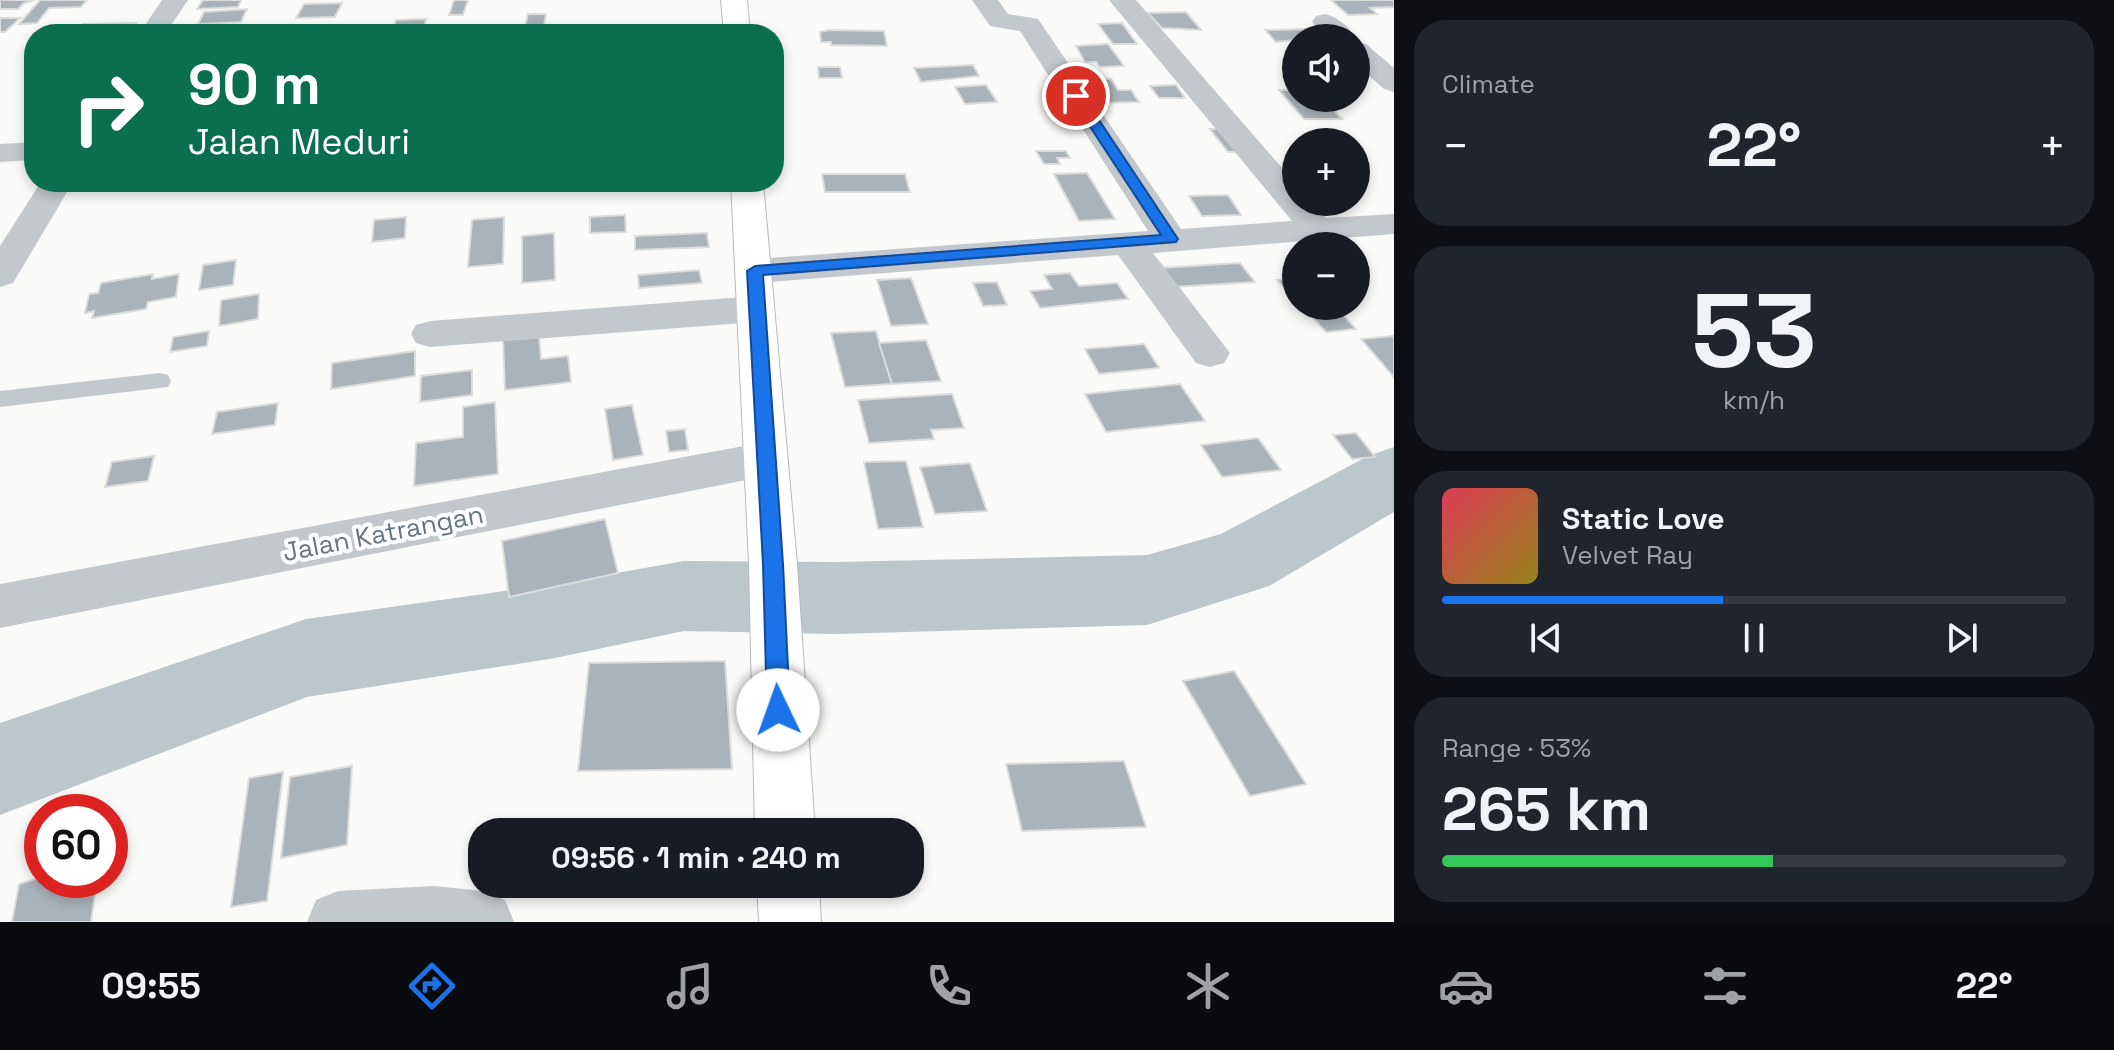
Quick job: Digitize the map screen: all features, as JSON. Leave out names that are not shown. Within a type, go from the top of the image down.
[{"type":"main road","points":[[734,0],[736,24]]},
{"type":"main road","points":[[748,192],[773,564],[784,818]]},
{"type":"main road","points":[[789,898],[790,922]]},
{"type":"street","points":[[159,24],[175,0]]},
{"type":"street","points":[[985,0],[999,20],[1029,25],[1170,239]]},
{"type":"street","points":[[1122,0],[1317,229]]},
{"type":"street","points":[[1370,62],[1394,83]]},
{"type":"street","points":[[0,153],[24,152]]},
{"type":"street","points":[[0,275],[51,192]]},
{"type":"street","points":[[430,334],[1126,242],[1394,224]]},
{"type":"street","points":[[1126,242],[1210,353]]},
{"type":"street","name":"Jalan Katrangan","points":[[0,606],[766,459]]},
{"type":"street","points":[[338,922],[434,917],[483,922]]},
{"type":"lane","points":[[0,399],[160,381]]},
{"type":"building","points":[[0,0],[35,0],[24,3],[18,9],[0,9]]},
{"type":"building","points":[[40,0],[87,0],[81,7],[49,8],[37,23],[19,24]]},
{"type":"building","points":[[203,0],[241,0],[238,7],[197,9]]},
{"type":"building","points":[[454,0],[468,0],[463,15],[449,15]]},
{"type":"building","points":[[1331,0],[1394,0],[1394,7],[1370,8],[1377,14],[1348,15]]},
{"type":"building","points":[[342,3],[335,17],[296,18],[304,4]]},
{"type":"building","points":[[247,9],[241,22],[198,24],[204,12]]},
{"type":"building","points":[[1186,12],[1201,30],[1162,28],[1148,13]]},
{"type":"building","points":[[528,14],[546,14],[544,24],[526,24]]},
{"type":"building","points":[[0,18],[20,18],[5,32],[0,32]]},
{"type":"building","points":[[426,19],[425,24],[395,24],[396,20]]},
{"type":"building","points":[[1122,23],[1137,44],[1113,44],[1098,24]]},
{"type":"building","points":[[1265,30],[1282,30],[1282,41],[1276,42]]},
{"type":"building","points":[[884,31],[887,46],[821,42],[820,32]]},
{"type":"building","points":[[1108,44],[1124,66],[1100,67],[1096,62],[1085,62],[1076,46]]},
{"type":"building","points":[[973,65],[979,76],[921,82],[914,68]]},
{"type":"building","points":[[818,67],[840,67],[842,78],[819,78]]},
{"type":"building","points":[[1089,79],[1111,79],[1118,90],[1131,90],[1139,102],[1098,103]]},
{"type":"building","points":[[986,85],[997,102],[965,104],[955,87]]},
{"type":"building","points":[[1176,85],[1185,98],[1159,98],[1150,86]]},
{"type":"building","points":[[1298,112],[1336,112],[1342,119],[1304,119]]},
{"type":"building","points":[[1210,129],[1229,129],[1248,151],[1228,152]]},
{"type":"building","points":[[1036,151],[1066,151],[1070,158],[1057,158],[1060,164],[1044,164]]},
{"type":"building","points":[[1087,173],[1115,219],[1079,221],[1054,174]]},
{"type":"building","points":[[822,174],[905,174],[910,192],[825,192]]},
{"type":"building","points":[[1228,195],[1241,215],[1202,216],[1189,196]]},
{"type":"building","points":[[625,215],[626,232],[590,233],[590,217]]},
{"type":"building","points":[[406,217],[405,238],[372,242],[374,220]]},
{"type":"building","points":[[504,217],[503,264],[468,267],[472,220]]},
{"type":"building","points":[[554,233],[555,280],[522,283],[522,236]]},
{"type":"building","points":[[707,233],[709,247],[635,250],[635,236]]},
{"type":"building","points":[[236,260],[233,285],[199,290],[203,265]]},
{"type":"building","points":[[1240,263],[1255,282],[1172,287],[1159,268]]},
{"type":"building","points":[[699,270],[702,283],[639,288],[638,275]]},
{"type":"building","points":[[1070,273],[1079,286],[1117,283],[1128,299],[1040,308],[1030,291],[1052,289],[1044,275]]},
{"type":"building","points":[[153,274],[152,279],[179,274],[176,297],[148,302],[146,309],[92,318],[94,311],[85,313],[89,294],[98,293],[101,283]]},
{"type":"building","points":[[911,278],[928,324],[891,326],[877,280]]},
{"type":"building","points":[[997,282],[1007,305],[983,306],[973,283]]},
{"type":"building","points":[[259,294],[258,319],[219,326],[221,300]]},
{"type":"building","points":[[1315,320],[1348,320],[1356,329],[1326,332]]},
{"type":"building","points":[[209,331],[207,346],[170,352],[173,337]]},
{"type":"building","points":[[876,331],[892,384],[845,387],[831,333]]},
{"type":"building","points":[[539,336],[541,359],[568,356],[571,382],[505,390],[503,340]]},
{"type":"building","points":[[1394,336],[1394,377],[1361,339]]},
{"type":"building","points":[[926,340],[941,381],[892,384],[879,343]]},
{"type":"building","points":[[1144,344],[1159,368],[1099,374],[1085,349]]},
{"type":"building","points":[[415,351],[415,376],[331,389],[332,363]]},
{"type":"building","points":[[472,370],[472,395],[420,402],[421,376]]},
{"type":"building","points":[[1180,384],[1205,421],[1106,432],[1085,394]]},
{"type":"building","points":[[952,394],[964,428],[931,430],[934,439],[869,443],[858,400]]},
{"type":"building","points":[[495,402],[498,474],[414,486],[416,443],[463,437],[463,407]]},
{"type":"building","points":[[278,403],[275,425],[212,434],[217,412]]},
{"type":"building","points":[[632,405],[643,455],[613,460],[605,409]]},
{"type":"building","points":[[685,429],[688,450],[669,452],[666,431]]},
{"type":"building","points":[[1356,433],[1375,457],[1352,459],[1333,435]]},
{"type":"building","points":[[1258,438],[1281,470],[1222,477],[1201,445]]},
{"type":"building","points":[[154,456],[148,481],[105,487],[112,462]]},
{"type":"building","points":[[906,461],[923,527],[878,529],[864,462]]},
{"type":"building","points":[[970,463],[987,511],[935,514],[920,467]]},
{"type":"building","points":[[605,519],[618,573],[509,597],[502,541]]},
{"type":"building","points":[[725,661],[732,769],[578,771],[589,663]]},
{"type":"building","points":[[1234,671],[1306,784],[1250,796],[1183,681]]},
{"type":"building","points":[[1124,761],[1146,827],[1022,831],[1006,764]]},
{"type":"building","points":[[352,766],[347,845],[281,858],[290,777]]},
{"type":"building","points":[[283,772],[267,901],[231,907],[249,778]]},
{"type":"building","points":[[24,882],[24,898],[94,898],[91,922],[12,922],[19,884]]},
{"type":"waterway","points":[[0,769],[306,658],[555,621],[684,596],[836,598],[1147,590],[1241,562],[1394,476]]},
{"type":"route","points":[[778,710],[773,564],[755,271],[1170,239],[1076,96]]}]
